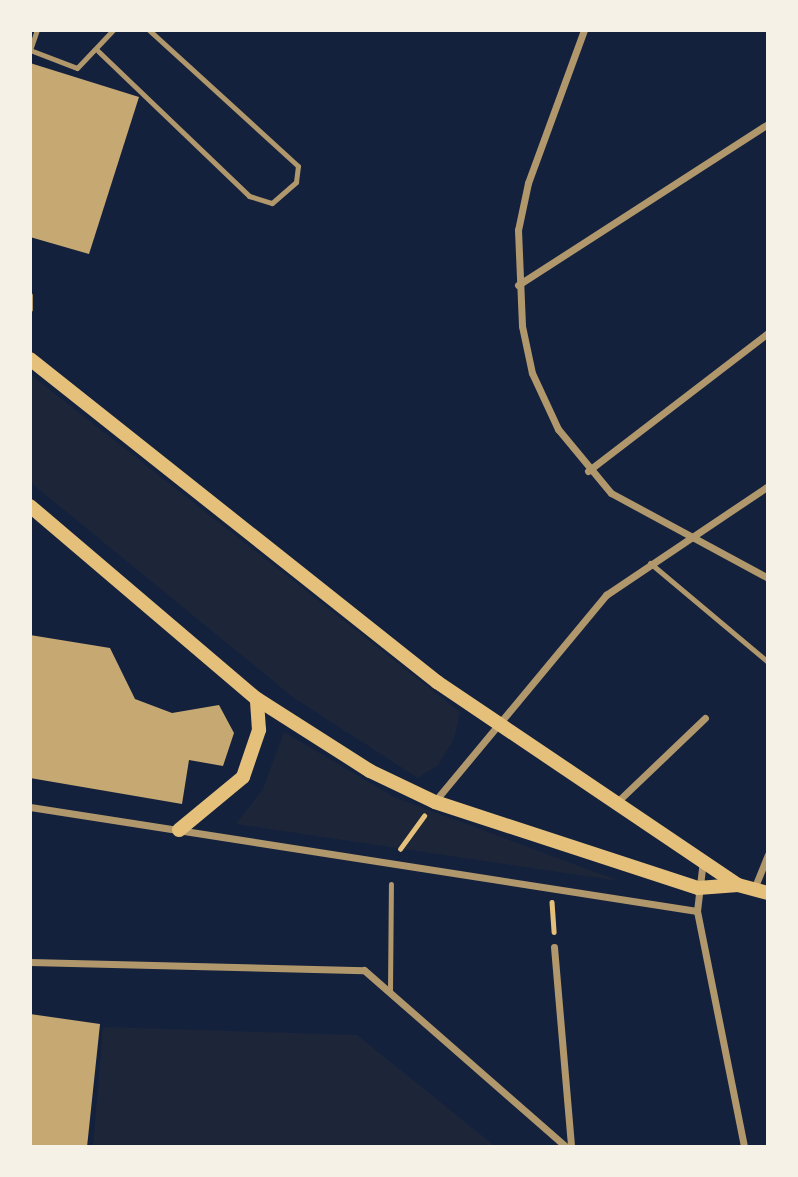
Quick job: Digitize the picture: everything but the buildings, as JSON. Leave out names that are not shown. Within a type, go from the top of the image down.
[{"type":"main road","points":[[30,359],[497,723],[738,885]]},
{"type":"main road","points":[[30,506],[257,699],[370,771],[435,802],[698,888],[738,885],[761,891]]},
{"type":"main road","points":[[179,830],[243,777],[259,730],[257,699]]},
{"type":"street","points":[[584,30],[528,183],[518,230],[518,285],[532,373],[558,429],[588,471],[643,512],[694,533],[768,578]]},
{"type":"street","points":[[518,285],[768,124]]},
{"type":"street","points":[[588,471],[768,333]]},
{"type":"street","points":[[435,802],[497,723],[606,595],[649,562],[768,486]]},
{"type":"street","points":[[616,803],[705,718]]},
{"type":"street","points":[[30,807],[391,860],[697,911]]},
{"type":"street","points":[[761,891],[768,855]]},
{"type":"street","points":[[703,860],[697,911],[744,1147]]},
{"type":"street","points":[[554,947],[569,1147]]},
{"type":"street","points":[[30,962],[364,970],[569,1147]]},
{"type":"lane","points":[[37,30],[30,50],[78,68],[98,51],[113,30]]},
{"type":"lane","points":[[98,51],[249,196],[272,203],[296,182],[298,166],[149,30]]},
{"type":"lane","points":[[30,295],[30,309]]},
{"type":"lane","points":[[649,562],[768,662]]},
{"type":"lane","points":[[390,992],[391,884]]},
{"type":"path","points":[[391,860],[435,802]]},
{"type":"shaded area","points":[[30,374],[460,712],[454,739],[438,765],[418,778],[294,698],[30,482]]},
{"type":"shaded area","points":[[284,732],[394,797],[619,881],[236,824],[263,789]]},
{"type":"shaded area","points":[[103,1027],[357,1035],[496,1147],[93,1147]]}]
